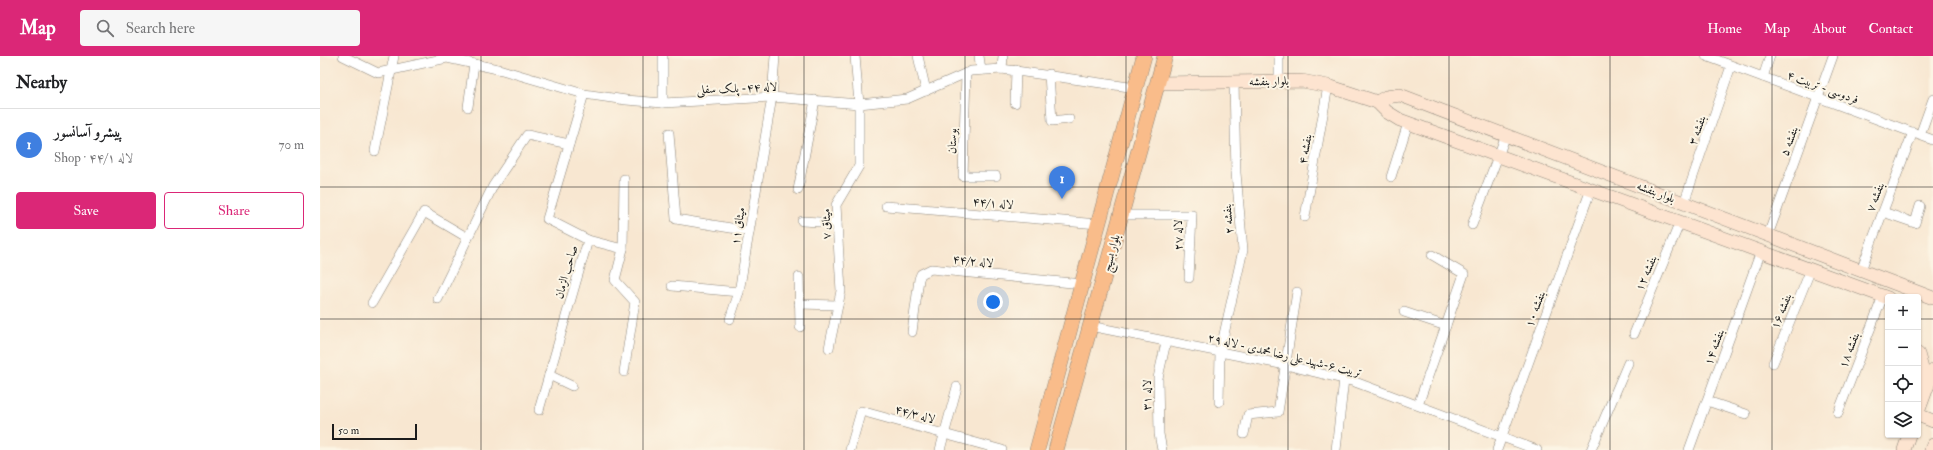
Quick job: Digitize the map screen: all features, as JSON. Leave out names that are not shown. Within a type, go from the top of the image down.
[{"type":"main road","name":"بلوار بسیج","points":[[1037,450],[1144,56]]},
{"type":"main road","name":"بلوار بسیج","points":[[1056,450],[1165,56]]},
{"type":"main road","name":"بلوار بنفشه","points":[[1158,82],[1302,81],[1328,86],[1377,102],[1387,112],[1408,123],[1885,297]]},
{"type":"main road","name":"بلوار بنفشه","points":[[1377,102],[1386,98],[1400,95],[1506,134],[1933,298]]},
{"type":"main road","points":[[1921,365],[1927,387]]},
{"type":"main road","points":[[1921,404],[1933,371]]},
{"type":"main road","points":[[1921,416],[1933,421]]},
{"type":"main road","points":[[1904,450],[1908,438]]},
{"type":"main road","points":[[1931,450],[1933,445]]},
{"type":"street","name":"لاله ۴۴- پلک سفلی","points":[[343,56],[378,73],[438,58],[447,58],[502,70],[584,94],[626,100],[663,103],[772,97],[858,104],[907,99],[966,74],[981,70],[1002,68],[1136,88]]},
{"type":"street","points":[[375,151],[394,56]]},
{"type":"street","points":[[663,56],[663,103]]},
{"type":"street","name":"میثاق ۱۱","points":[[730,319],[739,292],[772,97],[774,56]]},
{"type":"street","name":"میثاق ۷","points":[[828,348],[842,291],[836,205],[859,166],[858,104],[855,56]]},
{"type":"street","points":[[918,56],[926,91]]},
{"type":"street","points":[[979,56],[981,70]]},
{"type":"street","points":[[1002,68],[1003,56]]},
{"type":"street","points":[[1279,56],[1279,81]]},
{"type":"street","name":"فردوسی - تربیت ۴","points":[[1706,56],[1933,140]]},
{"type":"street","points":[[1763,77],[1770,56]]},
{"type":"street","name":"بنفشه ۵","points":[[1768,235],[1834,56]]},
{"type":"street","points":[[468,107],[474,64]]},
{"type":"street","name":"بنفشه ۳","points":[[1684,203],[1732,66]]},
{"type":"street","points":[[1015,104],[1016,70]]},
{"type":"street","name":"بوستان","points":[[966,74],[963,176],[996,176]]},
{"type":"street","points":[[1049,74],[1052,121],[1069,119]]},
{"type":"street","name":"بنفشه ۲","points":[[1219,402],[1220,352],[1243,250],[1236,173],[1234,82]]},
{"type":"street","name":"بنفشه ۴","points":[[1305,217],[1328,86]]},
{"type":"street","name":"صاحب الزمان","points":[[539,410],[588,240],[547,219],[584,94]]},
{"type":"street","name":"بنفشه ۷","points":[[1861,270],[1882,212],[1916,133],[1933,99]]},
{"type":"street","points":[[798,190],[815,100]]},
{"type":"street","points":[[1391,177],[1408,123]]},
{"type":"street","points":[[669,133],[676,219],[749,231]]},
{"type":"street","points":[[1472,225],[1506,134]]},
{"type":"street","points":[[438,299],[493,186],[527,135],[569,144]]},
{"type":"street","points":[[624,179],[623,249],[615,280],[635,302],[624,372]]},
{"type":"street","name":"بنفشه ۱۰","points":[[1497,450],[1591,190]]},
{"type":"street","name":"لاله ۴۴/۱","points":[[886,206],[1098,224]]},
{"type":"street","points":[[1882,212],[1914,223],[1920,206]]},
{"type":"street","points":[[372,303],[424,212],[468,238]]},
{"type":"street","name":"لاله ۲۷","points":[[1121,215],[1192,215],[1190,278]]},
{"type":"street","points":[[802,221],[837,223]]},
{"type":"street","name":"بنفشه ۱۲","points":[[1634,334],[1680,222]]},
{"type":"street","points":[[588,240],[623,249]]},
{"type":"street","name":"بنفشه ۱۴","points":[[1689,450],[1761,251]]},
{"type":"street","points":[[1418,405],[1464,274],[1432,255]]},
{"type":"street","name":"لاله ۴۴/۲","points":[[912,332],[920,274],[931,269],[1082,284]]},
{"type":"street","name":"بنفشه ۱۶","points":[[1774,363],[1811,269]]},
{"type":"street","points":[[799,277],[800,327]]},
{"type":"street","points":[[672,286],[739,292]]},
{"type":"street","points":[[1244,434],[1248,415],[1278,412],[1297,292]]},
{"type":"street","name":"بنفشه ۱۸","points":[[1838,413],[1885,297]]},
{"type":"street","points":[[799,304],[838,305]]},
{"type":"street","points":[[1404,312],[1446,326]]},
{"type":"street","name":"تربیت ۶-شهید علی رضا محمدی - لاله ۲۹","points":[[1090,326],[1285,365],[1344,379],[1537,450]]},
{"type":"street","name":"لاله ۳۱","points":[[1162,450],[1159,434],[1158,378],[1166,342]]},
{"type":"street","points":[[1591,450],[1628,363]]},
{"type":"street","points":[[549,375],[572,386]]},
{"type":"street","points":[[1336,450],[1344,379]]},
{"type":"street","points":[[940,450],[957,387]]},
{"type":"street","points":[[1707,401],[1746,414]]},
{"type":"street","name":"لاله ۴۴/۳","points":[[850,450],[861,411],[1002,450]]},
{"type":"place","name":"پیشرو آسانسور","points":[[1062,199]]}]
